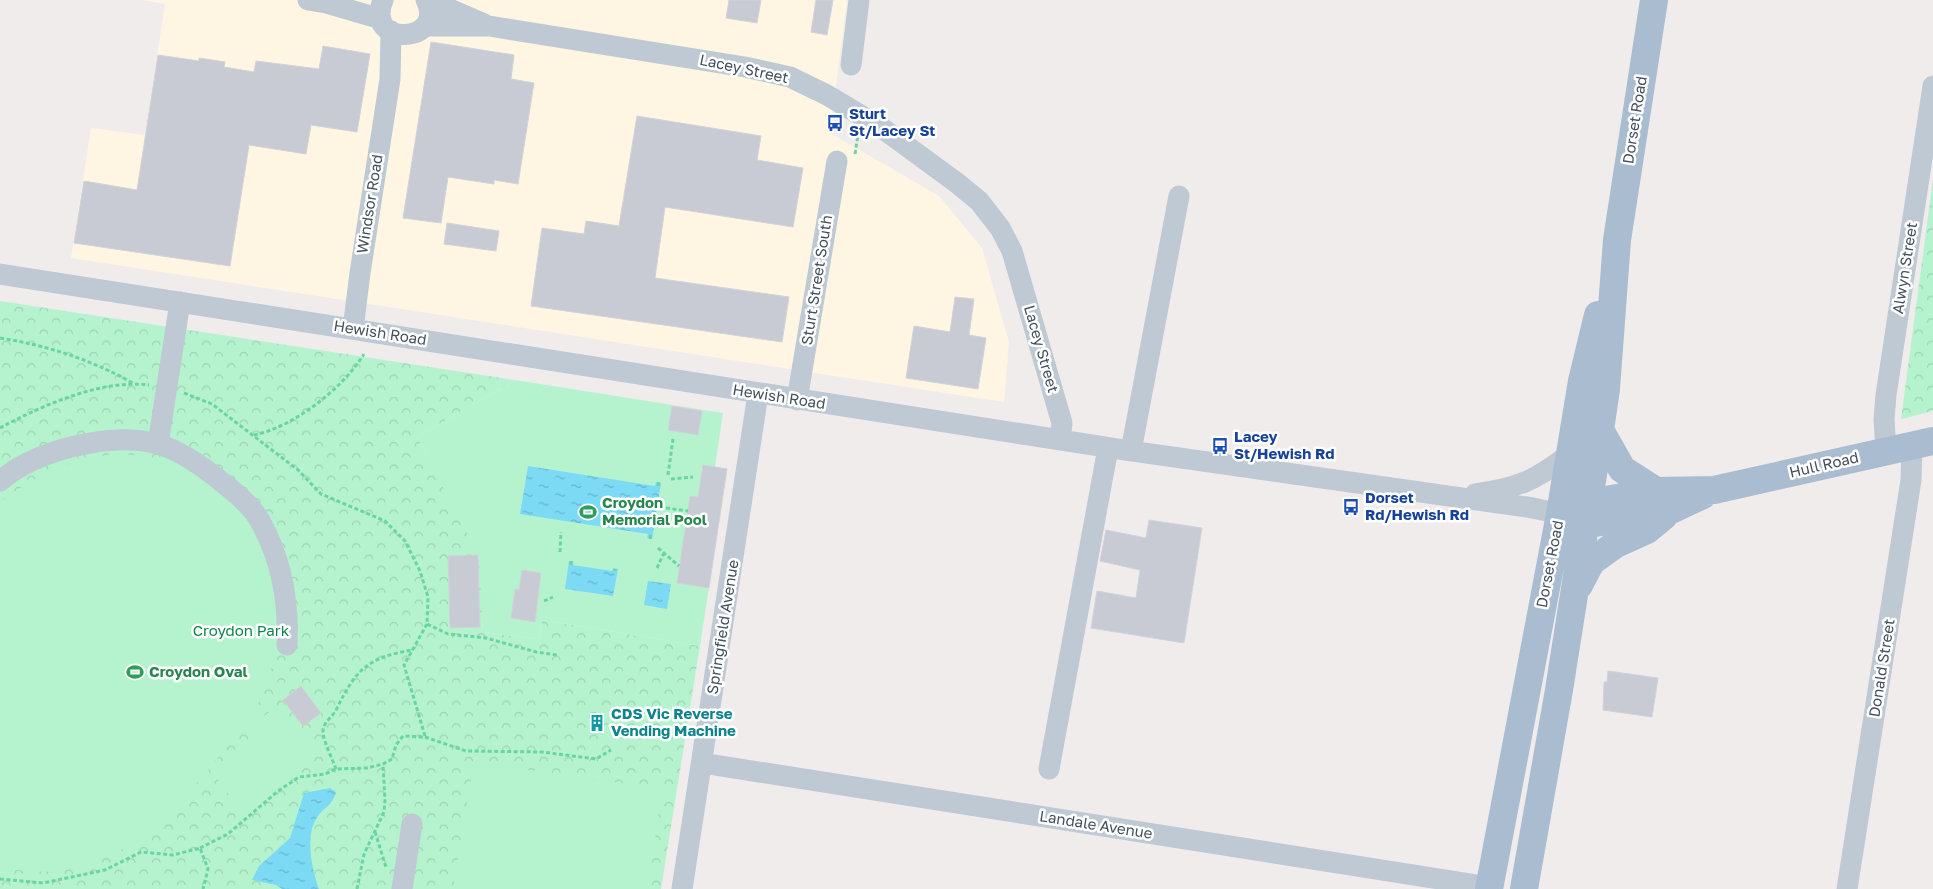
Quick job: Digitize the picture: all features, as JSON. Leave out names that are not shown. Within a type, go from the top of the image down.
[{"type":"main road","name":"Dorset Road","points":[[1524,889],[1600,430],[1617,240],[1654,0]]},
{"type":"main road","name":"Dorset Road","points":[[1489,888],[1560,514],[1568,455],[1582,381],[1617,240]]},
{"type":"main road","points":[[1574,594],[1591,562],[1616,544],[1647,530],[1664,500],[1622,469],[1600,430]]},
{"type":"main road","name":"Hull Road","points":[[1587,514],[1714,490],[1910,446]]},
{"type":"main road","points":[[1560,514],[1587,514]]},
{"type":"street","points":[[851,65],[859,0]]},
{"type":"street","points":[[326,1],[385,17]]},
{"type":"street","points":[[420,30],[428,19],[427,1]]},
{"type":"street","name":"Lacey Street","points":[[427,1],[489,26]]},
{"type":"street","name":"Lacey Street","points":[[385,17],[403,36],[420,30],[489,26],[745,67],[790,77],[827,95],[862,116],[927,160],[980,202],[1000,228],[1012,251],[1062,423],[1060,440]]},
{"type":"street","name":"Windsor Road","points":[[353,329],[390,80],[385,17]]},
{"type":"street","name":"Windsor Road","points":[[390,80],[420,30]]},
{"type":"street","name":"Alwyn Street","points":[[1910,446],[1884,419],[1886,395],[1933,86]]},
{"type":"street","name":"Sturt Street South","points":[[797,400],[837,161]]},
{"type":"street","points":[[1131,452],[1180,196]]},
{"type":"street","name":"Hewish Road","points":[[0,274],[1131,452],[1450,498],[1533,508],[1560,514]]},
{"type":"street","points":[[158,444],[180,302]]},
{"type":"street","name":"Springfield Avenue","points":[[682,889],[758,394]]},
{"type":"street","points":[[0,481],[11,471],[74,446],[120,440],[158,444],[185,457],[216,477],[234,492],[259,519],[276,552],[286,595],[288,615],[286,645]]},
{"type":"street","name":"Donald Street","points":[[1847,889],[1911,480],[1910,446]]},
{"type":"street","points":[[1049,769],[1108,448]]},
{"type":"street","points":[[1450,498],[1512,487],[1542,476],[1568,455]]},
{"type":"street","name":"Landale Avenue","points":[[702,763],[1489,888]]},
{"type":"street","points":[[402,889],[412,824]]},
{"type":"path","points":[[0,338],[76,356],[98,364],[134,383]]},
{"type":"path","points":[[254,435],[283,426],[312,407],[354,369],[364,354]]},
{"type":"path","points":[[0,428],[25,414],[63,399],[134,383],[167,387],[212,404],[298,470],[321,494],[385,521],[405,541],[420,572],[428,597],[427,624],[404,665],[425,737]]},
{"type":"path","points":[[668,475],[673,439]]},
{"type":"path","points":[[671,479],[693,477]]},
{"type":"path","points":[[666,508],[688,511]]},
{"type":"path","points":[[560,552],[561,532]]},
{"type":"path","points":[[658,548],[679,566]]},
{"type":"path","points":[[657,568],[664,553]]},
{"type":"path","points":[[544,601],[553,597]]},
{"type":"path","points":[[427,624],[448,634],[486,638],[557,656]]},
{"type":"path","points":[[336,770],[323,733],[325,724],[335,713],[343,695],[360,670],[386,655],[412,650]]},
{"type":"path","points":[[0,879],[43,883],[105,870],[141,852],[173,855],[200,848],[228,834],[278,791],[299,777],[325,774],[336,770],[367,768],[383,764],[392,759],[396,745],[403,736],[425,737],[466,751],[542,752],[596,758],[611,750]]},
{"type":"path","points":[[357,889],[364,854],[384,812],[383,764]]},
{"type":"path","points":[[375,832],[387,872]]},
{"type":"path","points":[[200,848],[208,869],[203,889]]},
{"type":"shaded area","points":[[142,0],[847,0],[830,133],[939,196],[982,248],[1009,342],[1004,402],[71,258],[91,128],[145,135],[165,4]]},
{"type":"green space","points":[[1933,179],[1933,411],[1901,419]]},
{"type":"green space","name":"Croydon Park","points":[[0,301],[515,380],[417,437],[480,556],[483,632],[539,639],[542,620],[700,646],[661,889],[0,889]]},
{"type":"green space","name":"Croydon Memorial Pool","points":[[515,380],[723,413],[715,467],[727,469],[700,646],[542,620],[539,639],[483,632],[479,556],[417,437]]},
{"type":"green space","name":"Croydon Oval","points":[[112,454],[146,456],[184,469],[219,491],[248,520],[260,537],[268,555],[271,568],[279,627],[274,661],[262,695],[240,730],[190,792],[155,826],[115,853],[70,869],[44,872],[2,868],[0,867],[0,502],[28,483],[53,470],[79,461]]},
{"type":"green space","points":[[280,704],[318,756],[241,812],[211,770],[254,737],[248,728]]},
{"type":"green space","points":[[474,762],[662,789],[648,889],[453,889]]},
{"type":"water","points":[[528,466],[655,486],[656,482],[661,483],[652,539],[647,538],[648,534],[520,514]]},
{"type":"water","points":[[569,561],[573,561],[573,565],[612,571],[613,568],[618,569],[613,596],[565,589]]},
{"type":"water","points":[[648,581],[671,584],[667,609],[644,605]]},
{"type":"water","points":[[330,788],[336,792],[334,797],[318,816],[311,832],[312,862],[319,889],[282,889],[276,885],[252,880],[259,866],[290,838],[304,793]]},
{"type":"building","points":[[729,0],[761,0],[757,23],[726,18]]},
{"type":"building","points":[[816,0],[833,0],[827,35],[811,32]]},
{"type":"building","points":[[431,42],[514,55],[511,79],[534,83],[518,184],[494,180],[494,184],[448,177],[441,223],[403,218]]},
{"type":"building","points":[[323,46],[370,54],[357,132],[311,125],[306,154],[249,145],[230,266],[74,243],[84,181],[137,190],[158,55],[199,61],[199,58],[225,62],[224,67],[254,72],[256,61],[319,69]]},
{"type":"building","points":[[637,116],[761,136],[757,160],[803,168],[793,227],[665,207],[655,278],[789,297],[782,342],[531,306],[542,228],[584,234],[586,221],[619,226]]},
{"type":"building","points":[[447,223],[499,231],[496,251],[444,244]]},
{"type":"building","points":[[955,297],[974,299],[969,335],[986,338],[978,389],[906,378],[914,326],[950,332]]},
{"type":"building","points":[[672,406],[702,411],[698,435],[668,430]]},
{"type":"building","points":[[703,465],[727,469],[709,588],[677,583],[690,496],[698,497]]},
{"type":"building","points":[[1149,520],[1202,528],[1184,643],[1091,628],[1097,591],[1136,598],[1140,570],[1100,561],[1106,530],[1146,538]]},
{"type":"building","points":[[478,555],[480,627],[450,628],[448,556]]},
{"type":"building","points":[[522,570],[541,573],[535,622],[511,618],[515,589],[519,590]]},
{"type":"building","points":[[1608,671],[1658,678],[1652,717],[1603,710],[1604,682],[1607,682]]},
{"type":"building","points":[[301,686],[321,713],[303,726],[283,700]]},
{"type":"place","name":"Sturt St/Lacey St","points":[[835,123]]},
{"type":"place","name":"Lacey St/Hewish Rd","points":[[1220,446]]},
{"type":"place","name":"Dorset Rd/Hewish Rd","points":[[1351,507]]},
{"type":"place","name":"Croydon Memorial Pool","points":[[588,512]]},
{"type":"place","name":"Croydon Oval","points":[[135,672]]},
{"type":"place","name":"CDS Vic Reverse Vending Machine","points":[[597,723]]}]
